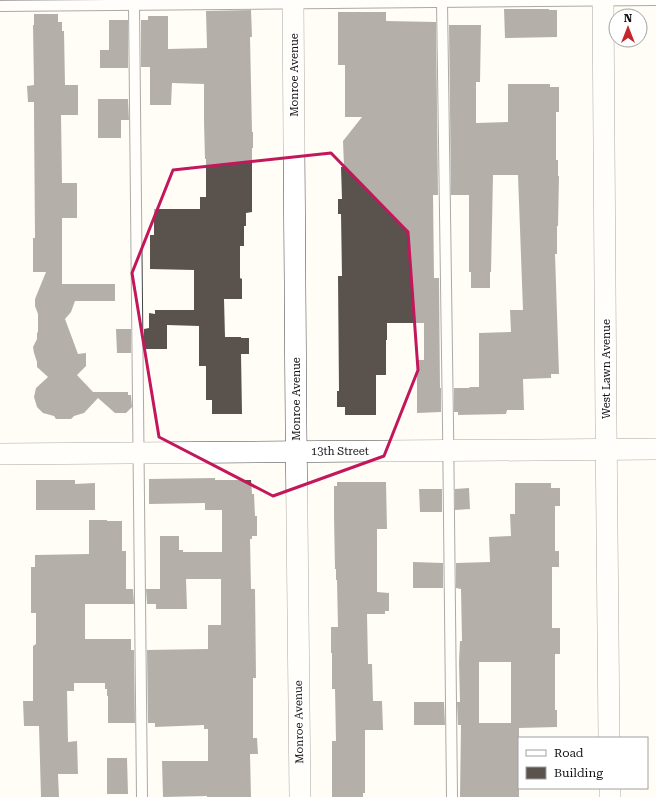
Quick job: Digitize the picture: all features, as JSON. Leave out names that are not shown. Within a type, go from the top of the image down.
[{"type":"street","name":"West Lawn Avenue","points":[[603,0],[609,737]]},
{"type":"street","name":"Monroe Avenue","points":[[293,2],[300,797]]},
{"type":"street","name":"13th Street","points":[[0,454],[656,449]]},
{"type":"lane","points":[[0,6],[293,2],[656,0]]},
{"type":"lane","points":[[442,2],[452,797]]},
{"type":"lane","points":[[134,5],[142,797]]},
{"type":"highlighted area","points":[[331,153],[408,232],[418,370],[384,456],[273,496],[159,437],[132,273],[173,170]]},
{"type":"building","points":[[504,9],[557,10],[557,37],[505,38]]},
{"type":"building","points":[[251,10],[252,37],[250,37],[253,132],[252,212],[246,213],[246,226],[244,226],[244,246],[240,246],[240,278],[242,279],[242,299],[224,299],[225,337],[249,338],[249,354],[241,354],[242,414],[212,414],[212,400],[206,400],[206,366],[199,366],[199,326],[167,325],[167,349],[144,349],[144,329],[149,328],[149,313],[155,314],[155,310],[194,310],[194,270],[150,269],[150,235],[154,235],[154,209],[200,209],[200,197],[206,197],[206,159],[204,84],[172,83],[171,105],[150,105],[150,67],[141,67],[141,20],[148,20],[148,16],[168,16],[168,49],[207,48],[206,11]]},
{"type":"building","points":[[338,12],[386,12],[386,21],[436,22],[438,195],[433,195],[434,278],[439,278],[441,412],[417,413],[417,360],[424,360],[424,323],[387,323],[386,375],[376,375],[376,415],[345,415],[345,407],[337,407],[337,391],[339,391],[338,276],[342,276],[341,214],[338,214],[338,199],[342,199],[341,167],[344,167],[343,141],[362,117],[345,117],[345,65],[338,65]]},
{"type":"building","points":[[34,14],[58,14],[58,22],[62,22],[62,31],[64,31],[65,85],[78,85],[78,115],[61,115],[62,183],[77,183],[77,218],[62,218],[62,284],[115,284],[115,301],[75,301],[71,312],[65,319],[78,354],[86,353],[86,366],[77,375],[93,392],[128,392],[128,395],[131,395],[132,407],[126,413],[115,413],[98,398],[84,413],[74,416],[71,419],[56,419],[54,416],[43,413],[37,407],[34,397],[36,388],[48,377],[37,367],[33,347],[37,339],[38,332],[38,314],[35,306],[35,299],[46,272],[33,272],[33,238],[35,238],[34,102],[28,102],[27,86],[34,85]]},
{"type":"building","points":[[109,20],[128,20],[128,68],[100,68],[100,50],[109,50]]},
{"type":"building","points":[[449,25],[481,25],[480,82],[476,82],[476,123],[508,122],[508,84],[550,84],[550,87],[559,87],[559,112],[556,112],[556,160],[558,160],[559,176],[557,254],[555,254],[559,374],[551,374],[551,378],[523,379],[524,410],[507,410],[506,414],[458,415],[458,412],[454,412],[454,388],[479,387],[479,333],[511,332],[510,310],[523,310],[518,175],[493,175],[490,288],[471,288],[471,272],[469,272],[469,195],[451,195]]},
{"type":"building","points":[[98,99],[128,99],[129,120],[121,120],[121,138],[98,138]]},
{"type":"building","points":[[116,329],[131,329],[131,353],[117,353]]},
{"type":"building","points":[[215,478],[215,480],[251,480],[252,494],[254,494],[255,516],[257,516],[257,536],[252,536],[252,539],[250,539],[251,589],[255,589],[256,678],[253,678],[253,738],[257,738],[258,754],[250,754],[251,797],[163,797],[162,761],[208,761],[208,729],[204,729],[204,725],[155,727],[155,723],[148,723],[147,650],[208,649],[208,625],[221,625],[221,579],[186,579],[187,609],[156,609],[156,604],[147,604],[146,589],[160,589],[160,536],[179,536],[179,550],[183,550],[183,552],[222,552],[222,510],[205,510],[205,503],[149,504],[149,479]]},
{"type":"building","points":[[36,480],[75,480],[75,484],[95,483],[95,510],[36,510]]},
{"type":"building","points":[[337,482],[386,482],[387,529],[377,529],[377,592],[389,593],[389,611],[385,611],[385,614],[367,614],[368,664],[372,664],[373,701],[382,701],[383,730],[365,730],[365,793],[363,793],[363,797],[332,797],[332,741],[336,741],[335,689],[332,689],[331,627],[338,627],[334,517],[334,486],[337,486]]},
{"type":"building","points":[[515,483],[551,483],[551,488],[560,488],[560,506],[555,506],[555,551],[559,551],[559,567],[552,567],[552,628],[560,628],[560,654],[555,654],[555,710],[557,710],[557,727],[519,728],[519,797],[460,797],[461,725],[458,725],[457,702],[460,702],[459,662],[460,641],[462,641],[461,589],[456,588],[456,563],[490,562],[489,537],[511,536],[510,514],[515,514]],"holes":[[[479,662],[511,662],[511,723],[479,723]]]},
{"type":"building","points":[[469,488],[470,509],[455,510],[455,489]]},
{"type":"building","points":[[419,489],[442,489],[442,512],[420,512]]},
{"type":"building","points":[[89,520],[122,521],[122,551],[126,551],[126,589],[133,589],[134,604],[85,604],[85,639],[131,639],[131,650],[134,650],[135,723],[108,723],[108,696],[107,689],[105,689],[105,683],[74,683],[74,691],[67,691],[68,742],[77,741],[78,774],[58,774],[59,797],[41,797],[39,726],[24,726],[23,701],[33,701],[33,646],[36,644],[36,613],[31,613],[31,567],[35,567],[35,555],[89,554]]},
{"type":"building","points":[[413,562],[443,563],[443,588],[413,588]]},
{"type":"building","points":[[414,702],[444,702],[445,725],[414,725]]},
{"type":"building","points":[[107,758],[127,758],[128,794],[107,794]]}]
